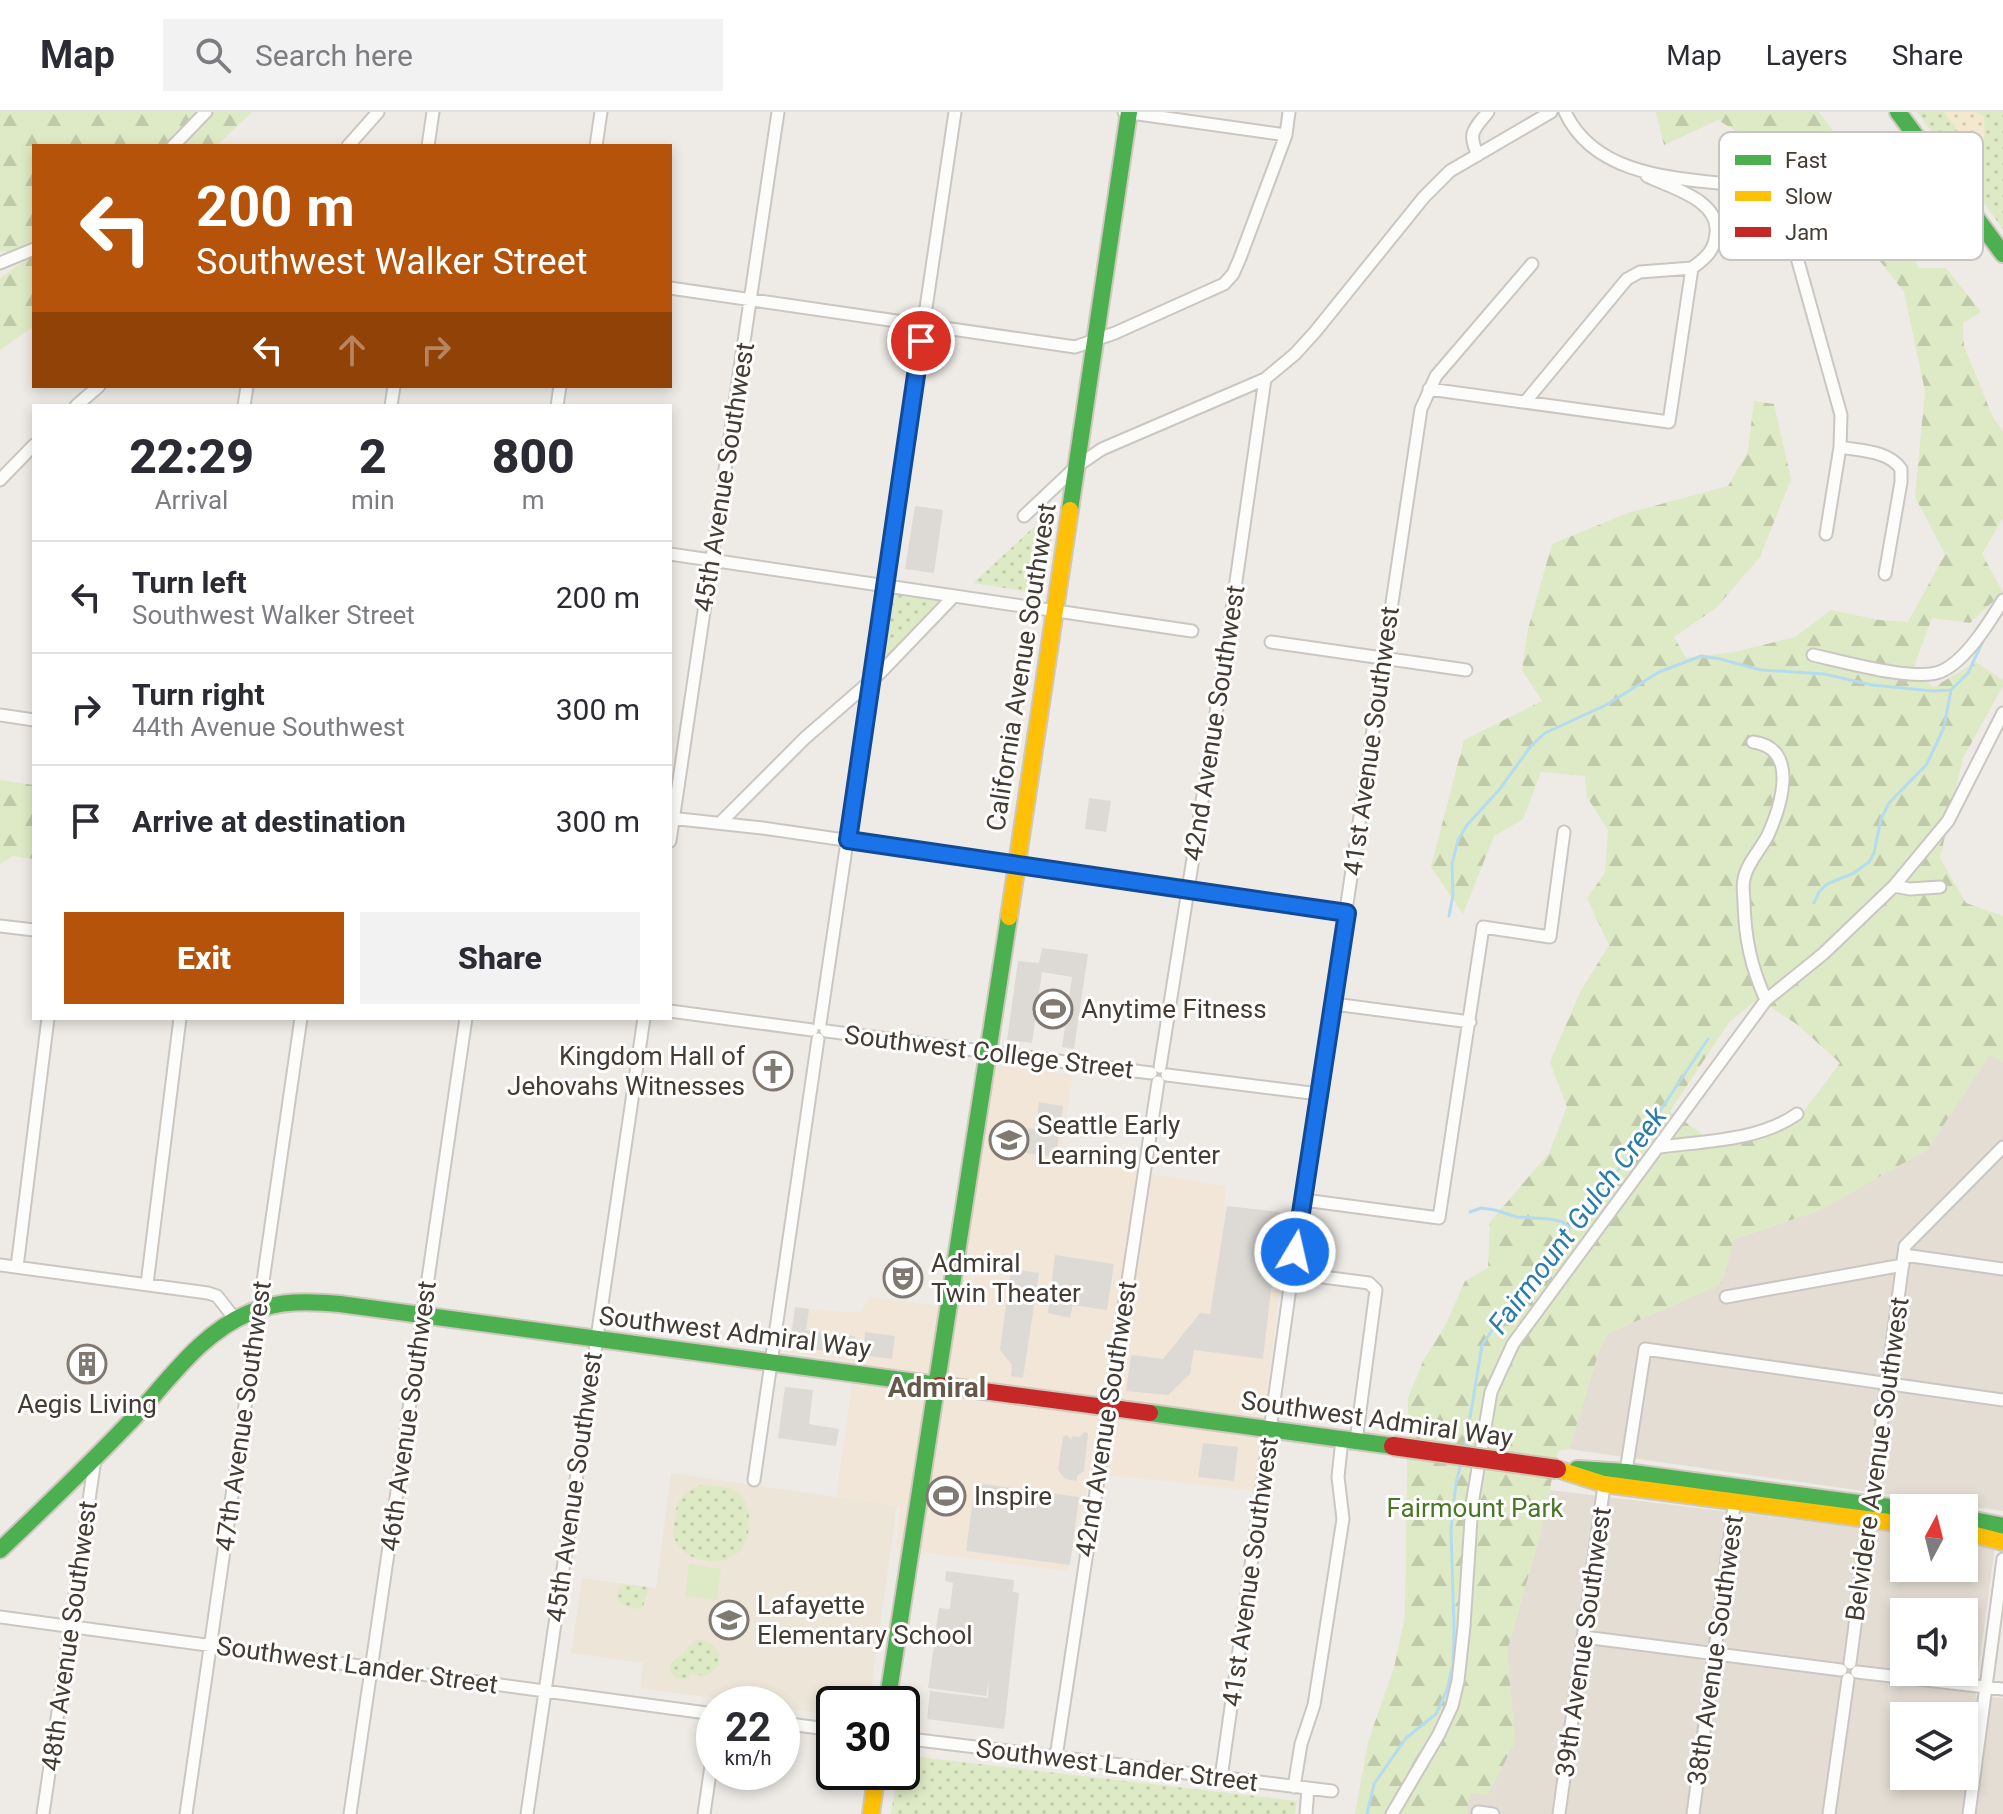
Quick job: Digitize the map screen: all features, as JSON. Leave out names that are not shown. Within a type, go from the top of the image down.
[{"type":"main road","name":"California Avenue Southwest","points":[[890,1686],[1129,112]]},
{"type":"main road","points":[[1898,112],[1913,132]]},
{"type":"main road","points":[[1983,227],[2003,254]]},
{"type":"main road","name":"Southwest Admiral Way","points":[[0,1550],[95,1458],[201,1347],[235,1319],[258,1309],[293,1301],[423,1315],[1393,1446],[1869,1512],[1890,1519]]},
{"type":"main road","name":"Southwest Admiral Way","points":[[1869,1512],[1890,1510]]},
{"type":"main road","points":[[1978,1521],[2003,1526]]},
{"type":"main road","points":[[1978,1536],[2003,1542]]},
{"type":"main road","points":[[871,1814],[874,1790]]},
{"type":"street","points":[[175,144],[206,112]]},
{"type":"street","points":[[350,144],[378,112]]},
{"type":"street","points":[[428,144],[433,112]]},
{"type":"street","points":[[596,144],[601,112]]},
{"type":"street","name":"45th Avenue Southwest","points":[[672,818],[778,112]]},
{"type":"street","points":[[754,1480],[955,112]]},
{"type":"street","points":[[1121,112],[1286,135]]},
{"type":"street","points":[[1478,155],[1472,143],[1472,133],[1488,112]]},
{"type":"street","points":[[1024,516],[1077,466],[1102,449],[1265,379],[1315,332],[1424,197],[1450,171],[1551,112]]},
{"type":"street","points":[[1526,401],[1627,279],[1640,272],[1692,268],[1707,258],[1716,237],[1715,217],[1702,204],[1585,142],[1573,130],[1565,112]]},
{"type":"street","points":[[672,288],[1075,347],[1224,284],[1240,258],[1291,114]]},
{"type":"street","points":[[1639,172],[1719,183]]},
{"type":"street","points":[[0,263],[32,250]]},
{"type":"street","points":[[1798,260],[1841,415],[1840,447],[1826,534]]},
{"type":"street","name":"41st Avenue Southwest","points":[[1221,1778],[1292,1273],[1421,409],[1436,376],[1532,264]]},
{"type":"street","points":[[1429,389],[1669,422],[1692,268]]},
{"type":"street","name":"42nd Avenue Southwest","points":[[1056,1757],[1265,379]]},
{"type":"street","points":[[78,404],[97,388]]},
{"type":"street","points":[[0,480],[32,447]]},
{"type":"street","points":[[1840,447],[1874,453],[1896,461],[1901,469],[1885,574]]},
{"type":"street","points":[[20,458],[32,460]]},
{"type":"street","points":[[672,554],[1192,631]]},
{"type":"street","points":[[721,822],[805,738],[871,680],[954,596]]},
{"type":"street","points":[[1813,655],[1904,674],[1944,671],[1980,638],[2003,600]]},
{"type":"street","points":[[1271,642],[1466,670]]},
{"type":"street","points":[[1392,1814],[1452,1706],[1458,1681],[1472,1504],[1491,1392],[1513,1344],[1766,1000],[1823,954],[1894,886],[1948,821],[2003,713]]},
{"type":"street","points":[[0,715],[32,720]]},
{"type":"street","points":[[1753,742],[1762,743],[1777,753],[1782,761],[1783,773],[1781,799],[1768,836],[1744,875],[1743,887],[1745,940],[1754,974],[1766,1000]]},
{"type":"street","points":[[672,818],[721,822],[1347,913]]},
{"type":"street","points":[[1304,1200],[1439,1218],[1483,927],[1550,937],[1564,832]]},
{"type":"street","points":[[1894,886],[1910,889],[1940,887]]},
{"type":"street","points":[[0,926],[32,930]]},
{"type":"street","points":[[1334,1004],[1470,1022]]},
{"type":"street","name":"Southwest College Street","points":[[672,1011],[1319,1094]]},
{"type":"street","points":[[17,1267],[48,1020]]},
{"type":"street","points":[[147,1284],[180,1020]]},
{"type":"street","name":"47th Avenue Southwest","points":[[186,1814],[301,1020]]},
{"type":"street","name":"46th Avenue Southwest","points":[[350,1814],[466,1020]]},
{"type":"street","name":"45th Avenue Southwest","points":[[527,1814],[644,1020]]},
{"type":"street","points":[[1659,1147],[1751,1134],[1785,1122],[1797,1114]]},
{"type":"street","points":[[1903,1260],[1908,1241],[2003,1147]]},
{"type":"street","points":[[1726,1297],[1903,1260],[2003,1269]]},
{"type":"street","name":"Belvidere Avenue Southwest","points":[[1829,1814],[1903,1260]]},
{"type":"street","points":[[0,1265],[217,1296],[235,1319]]},
{"type":"street","points":[[1292,1273],[1369,1283],[1378,1296],[1365,1368],[1338,1477],[1343,1519],[1314,1705],[1301,1744],[1294,1787]]},
{"type":"street","name":"39th Avenue Southwest","points":[[1625,1479],[1645,1349],[1886,1383]]},
{"type":"street","points":[[1886,1383],[2003,1400]]},
{"type":"street","name":"48th Avenue Southwest","points":[[43,1814],[95,1458]]},
{"type":"street","name":"39th Avenue Southwest","points":[[1559,1814],[1605,1477]]},
{"type":"street","name":"38th Avenue Southwest","points":[[1693,1814],[1736,1494]]},
{"type":"street","points":[[1969,1814],[2003,1559]]},
{"type":"street","name":"Southwest Lander Street","points":[[3,1617],[696,1711]]},
{"type":"street","points":[[1584,1637],[2003,1689]]},
{"type":"street","name":"Southwest Lander Street","points":[[920,1740],[1332,1791]]},
{"type":"street","points":[[1306,1814],[1308,1788]]},
{"type":"street","points":[[704,1814],[707,1790]]},
{"type":"street","points":[[1478,1812],[1493,1814]]},
{"type":"shaded area","points":[[915,506],[943,510],[934,573],[905,569]]},
{"type":"shaded area","points":[[1089,798],[1111,801],[1106,832],[1085,829]]},
{"type":"shaded area","points":[[1042,948],[1088,954],[1074,1049],[1062,1047],[1072,977],[1042,972],[1032,1043],[1007,1040],[1018,961],[1039,963]]},
{"type":"shaded area","points":[[1990,1054],[2003,1062],[2003,1511],[1978,1507],[1978,1494],[1890,1495],[1569,1449],[1607,1334],[1721,1284],[1734,1239],[1818,1211],[1927,1150]]},
{"type":"shaded area","points":[[996,1065],[1073,1075],[1060,1158],[1226,1186],[1224,1207],[1288,1215],[1255,1491],[1091,1473],[1067,1571],[896,1549],[900,1507],[836,1497],[855,1363],[785,1352],[795,1308],[860,1313],[870,1297],[959,1308]]},
{"type":"shaded area","points":[[1039,1102],[1063,1106],[1056,1157],[1025,1153],[1028,1128],[1036,1129]]},
{"type":"shaded area","points":[[1227,1206],[1280,1212],[1263,1359],[1194,1350],[1190,1374],[1168,1395],[1126,1391],[1131,1355],[1163,1359],[1200,1313],[1210,1314]]},
{"type":"shaded area","points":[[1055,1255],[1114,1264],[1107,1310],[1073,1305],[1070,1318],[1048,1313]]},
{"type":"shaded area","points":[[1011,1269],[1039,1273],[1023,1378],[1011,1376],[1012,1365],[1000,1350]]},
{"type":"shaded area","points":[[795,1307],[809,1309],[806,1330],[855,1336],[853,1355],[790,1346]]},
{"type":"shaded area","points":[[865,1332],[895,1336],[892,1359],[862,1355]]},
{"type":"shaded area","points":[[785,1387],[813,1390],[809,1424],[839,1429],[836,1446],[778,1438]]},
{"type":"shaded area","points":[[1084,1432],[1088,1433],[1084,1471],[1077,1476],[1077,1481],[1065,1479],[1058,1470],[1063,1437],[1067,1435],[1071,1440],[1072,1436],[1079,1437]]},
{"type":"shaded area","points":[[1203,1443],[1238,1447],[1234,1481],[1198,1477]]},
{"type":"shaded area","name":"Lafayette Elementary School","points":[[671,1473],[897,1506],[872,1686],[816,1686],[816,1713],[800,1710],[800,1686],[696,1686],[696,1696],[640,1688],[643,1663],[571,1653],[582,1578],[656,1588]]},
{"type":"shaded area","points":[[975,1483],[1079,1497],[1070,1565],[966,1551]]},
{"type":"shaded area","points":[[1550,1490],[1890,1531],[1890,1582],[1978,1582],[1978,1543],[1995,1546],[1978,1673],[1978,1598],[1890,1598],[1890,1686],[1976,1686],[1975,1695],[2003,1698],[2003,1814],[1467,1814],[1470,1793],[1515,1742],[1507,1651]]},
{"type":"shaded area","points":[[946,1571],[1014,1580],[1013,1592],[1019,1593],[1004,1729],[927,1719],[930,1691],[988,1698],[989,1682],[986,1696],[928,1688],[939,1608],[950,1609],[953,1583],[945,1581]]},
{"type":"green space","points":[[0,112],[252,112],[218,144],[32,144],[32,327],[0,350],[0,278],[30,257],[0,251]]},
{"type":"green space","points":[[1656,112],[1819,112],[1834,132],[1737,132],[1718,120],[1664,145]]},
{"type":"green space","points":[[1917,112],[2003,112],[2003,229],[1983,202],[1983,132],[1932,132]]},
{"type":"green space","name":"Fairmount Park","points":[[1879,260],[1916,260],[1918,268],[1946,268],[1981,312],[1963,323],[1964,346],[1992,415],[2003,432],[2003,518],[1982,554],[2003,592],[1970,623],[1932,618],[1912,672],[1934,687],[1976,662],[2003,680],[2003,686],[1963,758],[1940,858],[1966,903],[2003,916],[2003,1062],[1990,1055],[1927,1150],[1818,1211],[1734,1239],[1721,1284],[1607,1334],[1569,1449],[1558,1451],[1539,1539],[1507,1651],[1515,1742],[1488,1795],[1470,1793],[1467,1814],[1355,1814],[1368,1742],[1394,1668],[1405,1616],[1408,1398],[1424,1359],[1445,1326],[1465,1281],[1488,1268],[1490,1222],[1549,1153],[1567,1107],[1550,1062],[1580,992],[1609,945],[1587,898],[1605,873],[1608,830],[1587,797],[1585,776],[1541,772],[1523,819],[1494,836],[1463,914],[1431,867],[1464,740],[1542,701],[1522,670],[1528,629],[1552,544],[1628,513],[1728,486],[1748,451],[1754,401],[1774,404],[1791,479],[1760,557],[1716,608],[1674,637],[1686,658],[1735,652],[1795,637],[1831,610],[1879,620],[1908,622],[1945,554],[1915,497],[1925,391],[1904,292]],"holes":[[[1758,999],[1798,1025],[1840,1063],[1795,1123],[1720,1147],[1670,1111],[1730,1021]]]},
{"type":"green space","points":[[1035,526],[1053,529],[1043,594],[973,583]]},
{"type":"green space","points":[[897,593],[940,599],[881,662],[889,599]]},
{"type":"green space","points":[[0,780],[32,785],[32,859],[13,856],[0,864]]},
{"type":"green space","points":[[701,1485],[732,1489],[747,1505],[748,1536],[738,1552],[729,1558],[706,1561],[695,1558],[677,1544],[673,1531],[680,1499]]},
{"type":"green space","points":[[689,1564],[721,1569],[717,1600],[685,1596]]},
{"type":"green space","points":[[621,1584],[649,1587],[643,1607],[631,1608],[621,1603],[616,1596]]},
{"type":"green space","points":[[696,1640],[716,1648],[718,1666],[706,1676],[691,1674],[686,1679],[676,1679],[670,1672],[671,1663],[683,1656],[685,1649]]},
{"type":"green space","points":[[920,1757],[1297,1801],[1295,1814],[891,1814],[895,1790],[920,1790]]},
{"type":"sand","points":[[1944,112],[1975,112],[1984,116],[1983,140],[1983,132],[1959,132]]},
{"type":"waterway","name":"Fairmount Gulch Creek","points":[[1814,903],[1827,884],[1854,873],[1869,862],[1881,819],[1889,803],[1927,764],[1944,727],[1951,690],[1968,673],[1983,641]]},
{"type":"waterway","points":[[1449,916],[1453,895],[1452,864],[1458,840],[1531,746],[1545,733],[1606,705],[1659,672],[1701,656],[1761,670],[1824,674],[1872,685],[1951,690]]},
{"type":"waterway","name":"Fairmount Gulch Creek","points":[[1465,1448],[1482,1345],[1529,1277],[1630,1156],[1708,1039]]},
{"type":"waterway","points":[[1470,1212],[1481,1208],[1495,1210],[1517,1217],[1563,1222],[1569,1228]]},
{"type":"waterway","name":"Fairmount Gulch Creek","points":[[1367,1814],[1374,1784],[1406,1738],[1436,1714],[1447,1690],[1453,1664],[1454,1630],[1451,1529],[1461,1463]]},
{"type":"traffic: fast","points":[[1070,510],[1129,112]]},
{"type":"traffic: fast","points":[[1898,112],[1913,132]]},
{"type":"traffic: fast","points":[[1983,227],[2003,254]]},
{"type":"traffic: fast","points":[[890,1686],[1009,917]]},
{"type":"traffic: fast","points":[[0,1550],[112,1441],[198,1347],[231,1322],[260,1309],[282,1304],[340,1304],[938,1385]]},
{"type":"traffic: fast","points":[[1150,1413],[1393,1446]]},
{"type":"traffic: fast","points":[[1577,1469],[1626,1472],[1890,1507]]},
{"type":"traffic: fast","points":[[1978,1521],[2003,1526]]},
{"type":"traffic: slow","points":[[1009,917],[1070,510]]},
{"type":"traffic: slow","points":[[1557,1469],[1604,1484],[1890,1522]]},
{"type":"traffic: slow","points":[[1978,1536],[2003,1542]]},
{"type":"traffic: slow","points":[[871,1814],[874,1790]]},
{"type":"traffic: jam","points":[[938,1385],[1150,1413]]},
{"type":"traffic: jam","points":[[1393,1446],[1557,1469]]},
{"type":"place","name":"Anytime Fitness","points":[[1053,1009]]},
{"type":"place","name":"Kingdom Hall of Jehovahs Witnesses","points":[[773,1071]]},
{"type":"place","name":"Seattle Early Learning Center","points":[[1009,1140]]},
{"type":"place","name":"Admiral Twin Theater","points":[[903,1278]]},
{"type":"place","name":"Aegis Living","points":[[87,1364]]},
{"type":"place","name":"Inspire","points":[[946,1496]]},
{"type":"place","name":"Lafayette Elementary School","points":[[729,1620]]},
{"type":"district","name":"Admiral","points":[[937,1387]]},
{"type":"route","points":[[921,341],[848,840],[1347,913],[1295,1252]]}]
